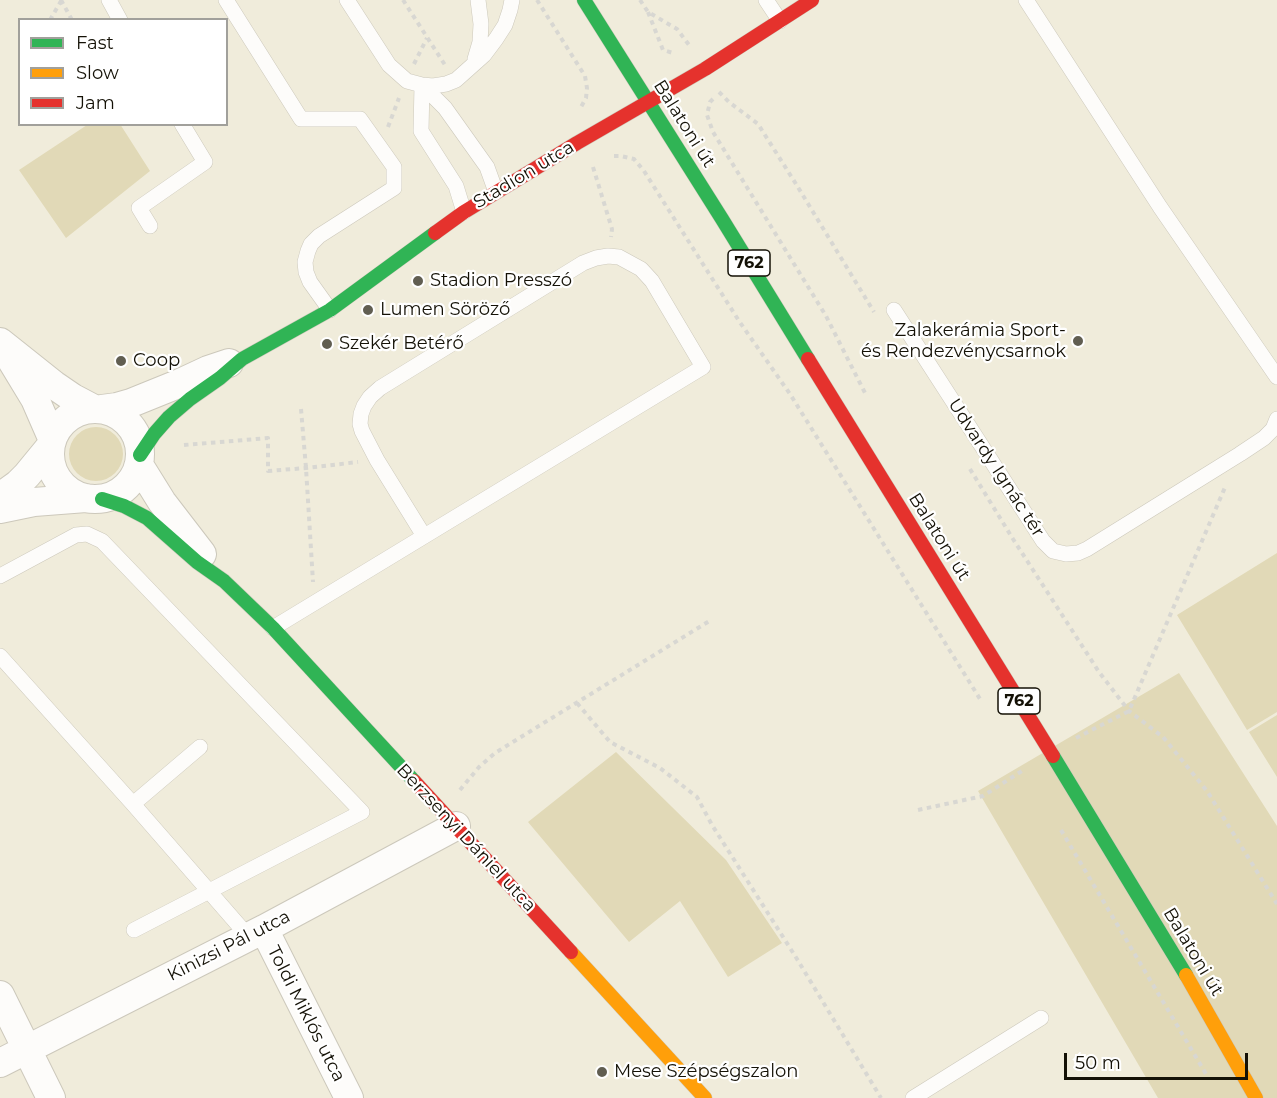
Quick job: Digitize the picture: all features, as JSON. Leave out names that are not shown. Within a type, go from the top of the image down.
[{"type":"street","name":"Balatoni út","points":[[584,0],[1119,864],[1202,1002],[1256,1098]]},
{"type":"street","name":"Stadion utca","points":[[97,409],[131,403],[208,370],[242,359],[330,310],[464,212],[705,69],[812,0]]},
{"type":"street","points":[[0,343],[73,398],[120,416],[137,437],[139,460],[133,479],[116,494],[94,499],[34,502],[0,509]]},
{"type":"street","points":[[0,343],[35,399],[51,442],[51,464],[58,480],[70,492],[94,499]]},
{"type":"street","name":"Stadion utca","points":[[139,460],[154,434],[169,417],[242,359]]},
{"type":"street","points":[[0,497],[27,475],[51,442],[57,429],[72,414],[81,410],[97,409]]},
{"type":"street","name":"Berzsenyi Dániel utca","points":[[139,460],[162,502],[224,581],[273,628],[705,1098]]},
{"type":"street","name":"Berzsenyi Dániel utca","points":[[94,499],[123,506],[147,518],[197,562],[224,581]]},
{"type":"street","name":"Kinizsi Pál utca","points":[[0,1063],[256,933],[449,819]]},
{"type":"street","name":"Toldi Miklós utca","points":[[256,933],[349,1098]]},
{"type":"street","points":[[0,995],[51,1098]]},
{"type":"lane","points":[[109,0],[119,18]]},
{"type":"lane","points":[[226,0],[301,119],[360,118],[394,167],[394,188],[319,236],[311,244],[305,262],[306,272],[310,282],[330,310]]},
{"type":"lane","points":[[347,0],[389,65],[407,81],[422,86],[446,84],[456,80],[484,55],[505,25],[512,0]]},
{"type":"lane","points":[[468,69],[476,56],[480,42],[481,24],[478,0]]},
{"type":"lane","points":[[766,0],[780,21]]},
{"type":"lane","points":[[1026,0],[1160,207],[1277,377]]},
{"type":"lane","points":[[422,86],[445,108],[487,167],[496,192]]},
{"type":"lane","points":[[422,86],[421,131],[456,186],[464,212]]},
{"type":"lane","points":[[150,226],[139,208],[205,162],[183,126]]},
{"type":"lane","points":[[273,628],[702,367],[652,281],[641,269],[619,257],[608,255],[582,263],[380,388],[370,397],[361,414],[362,431],[377,460],[424,536]]},
{"type":"lane","name":"Udvardy Ignác tér","points":[[894,310],[1043,541],[1053,551],[1066,554],[1078,553],[1087,549],[1264,438],[1273,429],[1277,419]]},
{"type":"lane","points":[[0,576],[76,535],[87,534],[102,541],[362,812],[134,930]]},
{"type":"lane","points":[[0,656],[209,891],[256,933]]},
{"type":"lane","points":[[133,804],[200,747]]},
{"type":"lane","points":[[913,1098],[1041,1018]]},
{"type":"path","points":[[537,0],[585,76],[586,98]]},
{"type":"path","points":[[640,0],[648,12],[663,50]]},
{"type":"path","points":[[51,18],[61,1],[71,18]]},
{"type":"path","points":[[648,12],[677,28],[720,92],[710,102],[708,115],[713,132],[826,316],[866,393]]},
{"type":"path","points":[[413,67],[427,37]]},
{"type":"path","points":[[608,157],[621,156],[634,159],[644,171],[739,321],[790,394],[986,708]]},
{"type":"path","points":[[600,162],[593,167],[612,229],[608,255]]},
{"type":"path","points":[[301,409],[314,604]]},
{"type":"path","points":[[174,446],[268,438],[268,471],[377,460]]},
{"type":"path","points":[[1076,738],[1129,711],[1240,454]]},
{"type":"path","points":[[449,819],[479,767],[495,753],[711,620]]},
{"type":"path","points":[[577,703],[610,742],[660,768],[697,797],[712,825],[881,1098]]},
{"type":"path","points":[[918,810],[983,796],[1024,769],[1030,779]]},
{"type":"path","points":[[1060,827],[1207,1075]]},
{"type":"shaded area","points":[[85,126],[121,126],[150,171],[66,238],[19,170]]},
{"type":"shaded area","points":[[91,427],[101,427],[111,431],[119,439],[123,454],[119,469],[111,477],[101,481],[91,481],[81,477],[73,469],[69,459],[69,449],[73,439],[81,431]]},
{"type":"shaded area","points":[[1277,553],[1277,712],[1247,730],[1177,615]]},
{"type":"shaded area","points":[[1179,673],[1277,826],[1277,1098],[1158,1098],[978,791]]},
{"type":"shaded area","points":[[1277,715],[1277,777],[1249,732]]},
{"type":"shaded area","points":[[616,752],[726,860],[782,943],[728,977],[680,901],[629,942],[528,822]]},
{"type":"traffic: fast","points":[[584,0],[808,359]]},
{"type":"traffic: fast","points":[[140,455],[169,417],[242,359],[330,310],[435,233]]},
{"type":"traffic: fast","points":[[102,499],[124,506],[147,518],[197,562],[224,581],[273,628],[414,781]]},
{"type":"traffic: fast","points":[[1053,756],[1186,975]]},
{"type":"traffic: slow","points":[[571,952],[705,1098]]},
{"type":"traffic: slow","points":[[1186,975],[1256,1098]]},
{"type":"traffic: jam","points":[[435,233],[464,212],[705,69],[812,0]]},
{"type":"traffic: jam","points":[[808,359],[1053,756]]},
{"type":"traffic: jam","points":[[414,781],[571,952]]},
{"type":"place","name":"Stadion Presszó","points":[[418,281]]},
{"type":"place","name":"Lumen Söröző","points":[[368,310]]},
{"type":"place","name":"Zalakerámia Sport- és Rendezvénycsarnok","points":[[1078,341]]},
{"type":"place","name":"Szekér Betérő","points":[[327,344]]},
{"type":"place","name":"Coop","points":[[121,361]]},
{"type":"place","name":"Mese Szépségszalon","points":[[602,1072]]}]
